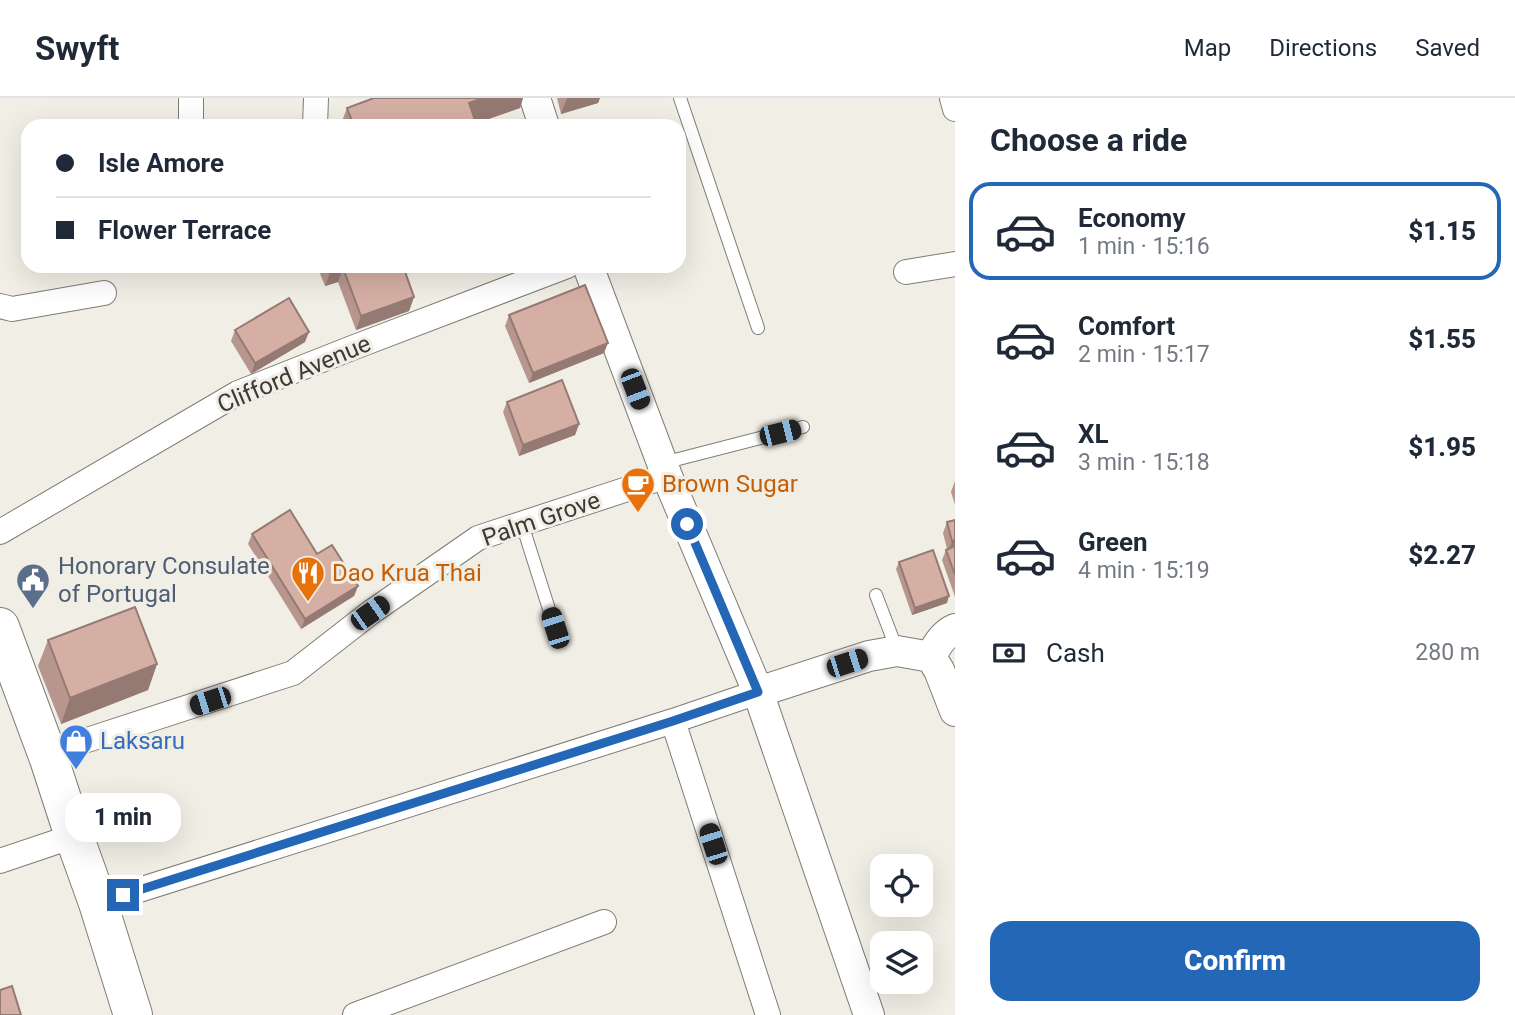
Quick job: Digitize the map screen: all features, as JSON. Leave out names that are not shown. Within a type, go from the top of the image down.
[{"type":"highway","points":[[0,627],[49,759],[133,1015]]},
{"type":"street","points":[[191,98],[191,119]]},
{"type":"street","points":[[315,119],[316,98]]},
{"type":"street","points":[[535,98],[542,119]]},
{"type":"street","points":[[952,98],[955,109]]},
{"type":"street","points":[[906,272],[955,264]]},
{"type":"street","name":"Clifford Avenue","points":[[0,532],[238,393],[549,273]]},
{"type":"street","points":[[592,273],[665,470],[758,692],[869,1015]]},
{"type":"street","points":[[0,306],[12,309],[104,293]]},
{"type":"street","name":"Palm Grove","points":[[49,759],[78,743],[293,673],[370,613],[478,538],[665,470]]},
{"type":"street","points":[[931,657],[936,646],[955,629]]},
{"type":"street","points":[[98,903],[673,721],[869,656],[897,651],[931,657],[955,711]]},
{"type":"street","points":[[673,721],[768,1015]]},
{"type":"street","points":[[0,860],[74,836]]},
{"type":"street","points":[[355,1015],[604,922]]},
{"type":"lane","points":[[680,98],[758,328]]},
{"type":"lane","points":[[665,470],[803,427]]},
{"type":"lane","points":[[522,524],[555,628]]},
{"type":"lane","points":[[876,595],[897,651]]},
{"type":"building","points":[[374,98],[484,98],[469,103],[475,119],[351,119],[347,108]]},
{"type":"building","points":[[345,273],[405,273],[414,297],[361,316]]},
{"type":"building","points":[[585,285],[608,343],[533,373],[509,315]]},
{"type":"building","points":[[289,298],[309,332],[255,363],[235,330]]},
{"type":"building","points":[[562,380],[579,424],[523,445],[507,402]]},
{"type":"building","points":[[290,510],[317,554],[332,545],[358,586],[305,619],[252,534]]},
{"type":"building","points":[[955,520],[955,540],[952,541],[947,522]]},
{"type":"building","points":[[955,546],[955,575],[946,550]]},
{"type":"building","points":[[933,550],[949,596],[915,608],[899,562]]},
{"type":"building","points":[[135,607],[157,664],[70,698],[48,640]]},
{"type":"building","points":[[12,986],[21,1015],[0,1015],[0,990]]},
{"type":"place","name":"Brown Sugar","points":[[638,514]]},
{"type":"place","name":"Dao Krua Thai","points":[[308,603]]},
{"type":"place","name":"Honorary Consulate of Portugal","points":[[33,610]]},
{"type":"place","name":"Laksaru","points":[[76,771]]},
{"type":"route","points":[[123,895],[758,692],[687,524]]}]
